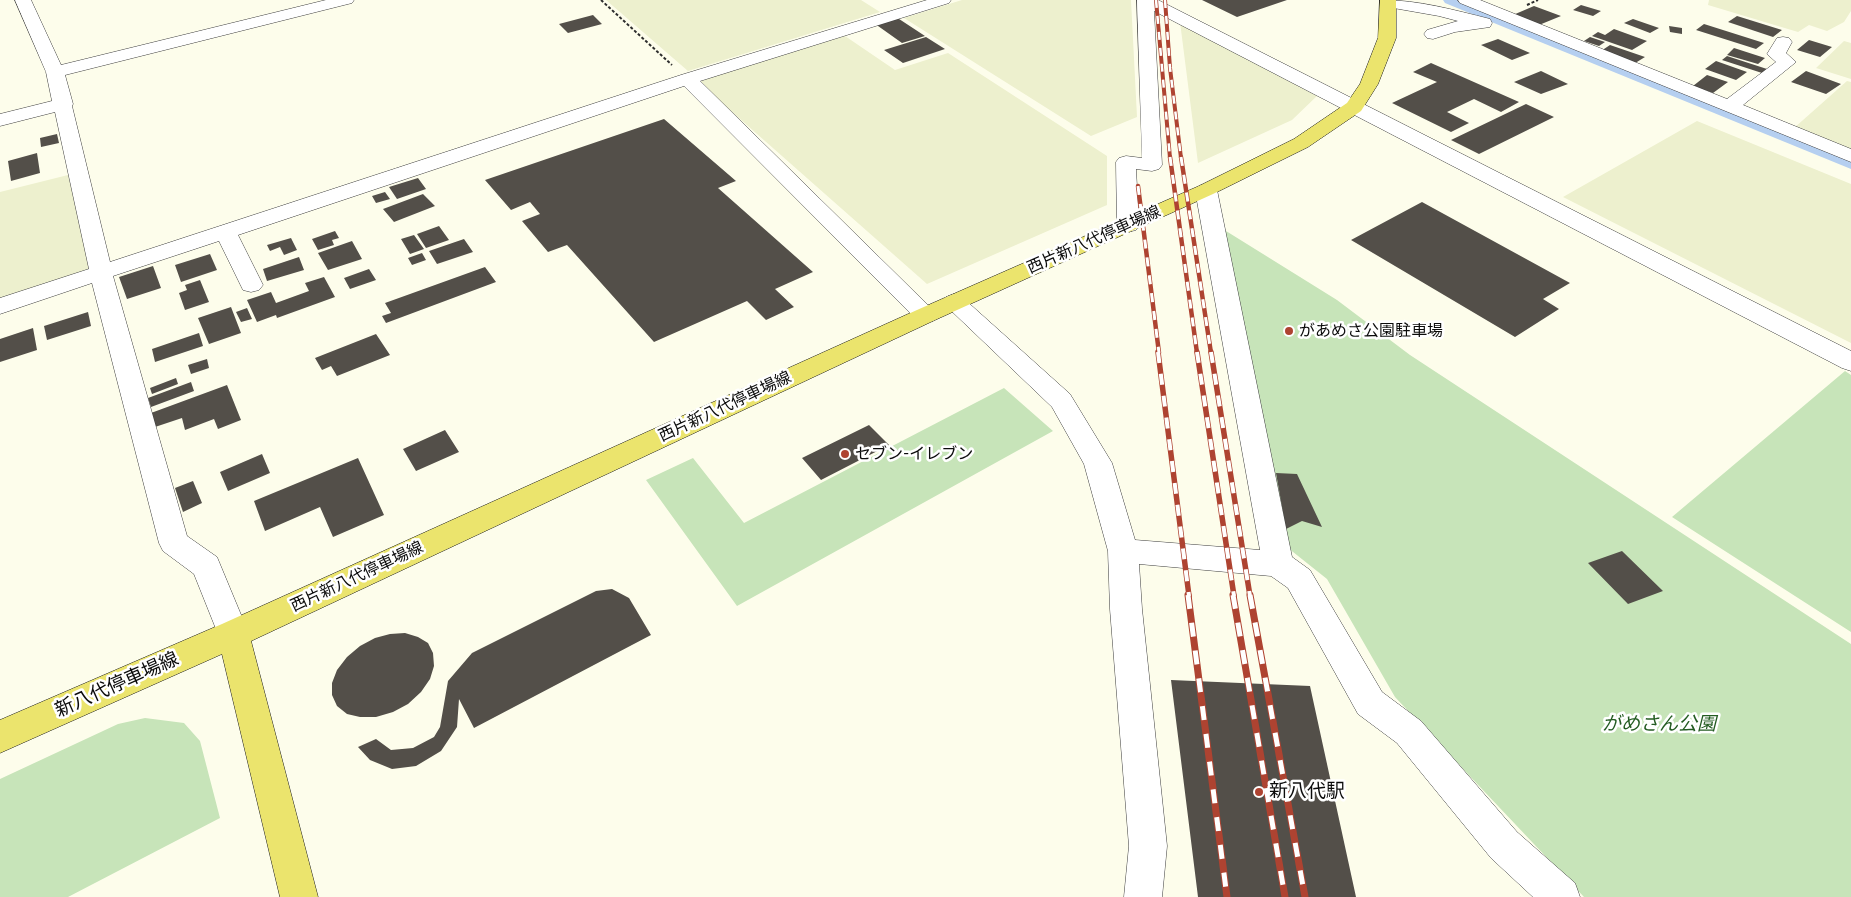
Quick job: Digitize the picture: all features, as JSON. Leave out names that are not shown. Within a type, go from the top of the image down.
[{"type":"main road","name":"西片新八代停車場線","points":[[233,634],[954,302],[1206,190],[1301,143],[1354,107],[1369,84],[1387,38],[1388,2]]},
{"type":"main road","name":"新八代停車場線","points":[[0,737],[233,634]]},
{"type":"main road","points":[[233,634],[299,897]]},
{"type":"street","points":[[23,0],[55,72],[64,104],[101,272],[174,543],[206,566],[233,634]]},
{"type":"street","points":[[55,72],[346,0]]},
{"type":"street","points":[[0,306],[687,79],[943,0]]},
{"type":"street","points":[[1128,225],[1126,162],[1152,165],[1145,0],[1851,362]]},
{"type":"street","points":[[1466,0],[1851,156]]},
{"type":"street","points":[[1388,2],[1440,10],[1483,23],[1560,54]]},
{"type":"street","points":[[1433,34],[1452,27],[1483,23],[1502,15]]},
{"type":"street","points":[[1729,107],[1787,62],[1776,54],[1784,42]]},
{"type":"street","points":[[687,79],[926,315]]},
{"type":"street","points":[[0,120],[64,104]]},
{"type":"street","points":[[1206,190],[1278,564]]},
{"type":"street","points":[[226,232],[251,285]]},
{"type":"street","points":[[954,302],[1061,401],[1098,463],[1123,552],[1126,609],[1148,846],[1143,897]]},
{"type":"street","points":[[1123,552],[1278,564],[1299,579],[1370,704],[1409,732],[1504,845],[1561,897]]},
{"type":"path","points":[[601,0],[687,79]]},
{"type":"green space","points":[[606,0],[861,0],[880,12],[688,71]]},
{"type":"green space","points":[[962,0],[1131,0],[1137,117],[1091,136],[904,18]]},
{"type":"green space","points":[[1709,0],[1851,0],[1851,11],[1844,22],[1827,31],[1809,25],[1798,32],[1708,5]]},
{"type":"green space","points":[[1180,22],[1317,96],[1292,120],[1198,163]]},
{"type":"green space","points":[[845,36],[895,70],[948,53],[1107,156],[1107,205],[927,284],[697,81]]},
{"type":"green space","points":[[1844,41],[1851,43],[1851,79],[1816,68]]},
{"type":"green space","points":[[1847,81],[1851,82],[1851,150],[1794,128]]},
{"type":"green space","points":[[1697,121],[1851,184],[1851,343],[1563,197]]},
{"type":"green space","points":[[68,175],[92,269],[0,299],[0,192]]},
{"type":"green space","name":"がめさん公園","points":[[1218,226],[1337,300],[1410,355],[1851,644],[1851,897],[1584,897],[1395,697],[1327,579],[1283,544]]},
{"type":"green space","points":[[1845,371],[1851,375],[1851,632],[1672,517]]},
{"type":"green space","points":[[1004,388],[1053,431],[737,606],[646,480],[693,458],[744,523]]},
{"type":"green space","points":[[145,718],[184,723],[200,741],[220,818],[68,897],[0,897],[0,779],[118,724]]},
{"type":"building","points":[[1202,0],[1287,0],[1237,17]]},
{"type":"building","points":[[1581,5],[1601,11],[1593,16],[1573,10]]},
{"type":"building","points":[[1534,6],[1561,16],[1539,25],[1513,15]]},
{"type":"building","points":[[593,15],[602,24],[568,33],[559,24]]},
{"type":"building","points":[[893,15],[925,36],[902,43],[871,21]]},
{"type":"building","points":[[1737,16],[1782,30],[1773,37],[1728,22]]},
{"type":"building","points":[[1633,19],[1659,28],[1650,33],[1624,23]]},
{"type":"building","points":[[1704,24],[1764,43],[1756,49],[1696,30]]},
{"type":"building","points":[[1669,26],[1682,28],[1682,34],[1670,32]]},
{"type":"building","points":[[1614,29],[1647,41],[1632,50],[1592,36],[1598,32],[1605,35]]},
{"type":"building","points":[[926,37],[945,49],[903,63],[884,50]]},
{"type":"building","points":[[1590,37],[1605,42],[1599,46],[1584,41]]},
{"type":"building","points":[[1498,39],[1530,53],[1512,60],[1481,45]]},
{"type":"building","points":[[1809,40],[1832,47],[1820,57],[1797,50]]},
{"type":"building","points":[[1610,45],[1645,57],[1632,65],[1598,53]]},
{"type":"building","points":[[1734,48],[1765,58],[1758,64],[1727,55]]},
{"type":"building","points":[[1727,56],[1767,69],[1762,73],[1722,60]]},
{"type":"building","points":[[1716,61],[1747,72],[1736,80],[1705,69]]},
{"type":"building","points":[[1431,63],[1519,102],[1501,112],[1474,99],[1447,112],[1469,123],[1451,132],[1392,103],[1437,82],[1413,72]]},
{"type":"building","points":[[1541,71],[1568,84],[1541,94],[1514,82]]},
{"type":"building","points":[[1806,71],[1841,84],[1826,94],[1791,82]]},
{"type":"building","points":[[1707,75],[1728,82],[1713,93],[1693,86]]},
{"type":"building","points":[[1526,104],[1554,117],[1479,154],[1451,140]]},
{"type":"building","points":[[664,119],[736,181],[718,188],[813,272],[775,289],[794,307],[766,320],[747,301],[654,342],[567,245],[548,252],[522,221],[540,214],[530,202],[511,210],[485,180]]},
{"type":"building","points":[[57,134],[59,143],[41,147],[40,138]]},
{"type":"building","points":[[37,153],[40,173],[11,181],[8,161]]},
{"type":"building","points":[[418,178],[426,189],[397,199],[389,187]]},
{"type":"building","points":[[385,192],[390,199],[376,203],[372,196]]},
{"type":"building","points":[[423,194],[435,206],[394,222],[383,209]]},
{"type":"building","points":[[1422,202],[1570,283],[1543,299],[1559,309],[1515,337],[1351,240]]},
{"type":"building","points":[[439,226],[449,240],[426,248],[417,234]]},
{"type":"building","points":[[335,231],[339,238],[332,240],[334,245],[318,250],[312,239]]},
{"type":"building","points":[[414,235],[424,249],[410,254],[401,239]]},
{"type":"building","points":[[291,238],[297,250],[284,255],[280,247],[270,251],[267,245]]},
{"type":"building","points":[[464,239],[473,252],[437,264],[429,251]]},
{"type":"building","points":[[352,241],[362,259],[328,270],[318,253]]},
{"type":"building","points":[[422,253],[426,260],[412,265],[408,258]]},
{"type":"building","points":[[210,254],[217,270],[181,282],[175,265]]},
{"type":"building","points":[[299,257],[304,270],[267,281],[263,269]]},
{"type":"building","points":[[153,266],[161,288],[127,299],[119,277]]},
{"type":"building","points":[[485,267],[496,282],[386,323],[382,316],[391,313],[385,303]]},
{"type":"building","points":[[369,269],[376,280],[350,289],[344,278]]},
{"type":"building","points":[[324,277],[335,297],[277,318],[276,315],[257,322],[247,300],[271,292],[276,303],[309,291],[305,283]]},
{"type":"building","points":[[200,280],[209,302],[185,310],[179,293],[187,290],[185,285]]},
{"type":"building","points":[[231,307],[241,333],[209,344],[198,318]]},
{"type":"building","points":[[247,308],[252,319],[241,322],[236,312]]},
{"type":"building","points":[[88,312],[91,326],[47,340],[44,326]]},
{"type":"building","points":[[33,328],[37,350],[0,362],[0,339]]},
{"type":"building","points":[[199,333],[203,346],[155,362],[152,349]]},
{"type":"building","points":[[376,334],[390,355],[337,376],[331,366],[322,370],[315,358]]},
{"type":"building","points":[[207,359],[209,368],[191,374],[188,365]]},
{"type":"building","points":[[176,378],[178,384],[152,394],[150,388]]},
{"type":"building","points":[[191,382],[194,391],[151,407],[148,398]]},
{"type":"building","points":[[227,385],[241,420],[218,429],[214,419],[185,430],[182,418],[155,427],[151,413]]},
{"type":"building","points":[[869,425],[889,445],[821,480],[802,458]]},
{"type":"building","points":[[445,430],[459,452],[416,471],[403,449]]},
{"type":"building","points":[[262,454],[270,473],[228,491],[220,472]]},
{"type":"building","points":[[358,458],[384,515],[333,537],[320,507],[265,531],[254,501]]},
{"type":"building","points":[[1276,473],[1297,474],[1322,527],[1302,521],[1286,529]]},
{"type":"building","points":[[193,481],[202,503],[183,512],[175,488]]},
{"type":"building","points":[[1622,551],[1663,591],[1628,604],[1588,563]]},
{"type":"building","points":[[612,589],[629,598],[651,635],[474,728],[459,699],[457,727],[441,751],[416,766],[392,769],[370,760],[358,747],[376,739],[391,750],[413,748],[434,737],[440,727],[448,681],[472,653],[596,591]]},
{"type":"building","points":[[405,633],[418,637],[428,643],[433,653],[434,666],[430,679],[421,692],[408,704],[393,712],[376,717],[360,717],[347,714],[337,706],[332,695],[332,683],[337,670],[347,657],[360,646],[375,638]]},
{"type":"building","name":"新八代駅","points":[[1171,680],[1310,686],[1356,897],[1198,897]]},
{"type":"waterway","points":[[1450,0],[1851,163]]},
{"type":"railway","points":[[1156,0],[1170,158]]},
{"type":"railway","points":[[1165,0],[1170,68],[1181,158]]},
{"type":"railway","points":[[1170,157],[1197,353]]},
{"type":"railway","points":[[1181,157],[1211,353]]},
{"type":"railway","points":[[1138,186],[1159,353]]},
{"type":"railway","points":[[1158,352],[1189,596]]},
{"type":"railway","points":[[1197,352],[1234,596]]},
{"type":"railway","points":[[1211,352],[1250,596]]},
{"type":"railway","points":[[1188,595],[1227,897]]},
{"type":"railway","points":[[1233,595],[1285,897]]},
{"type":"railway","points":[[1250,595],[1305,897]]},
{"type":"place","name":"があめさ公園駐車場","points":[[1289,331]]},
{"type":"place","name":"セブン-イレブン","points":[[845,454]]},
{"type":"place","name":"新八代駅","points":[[1259,792]]}]
